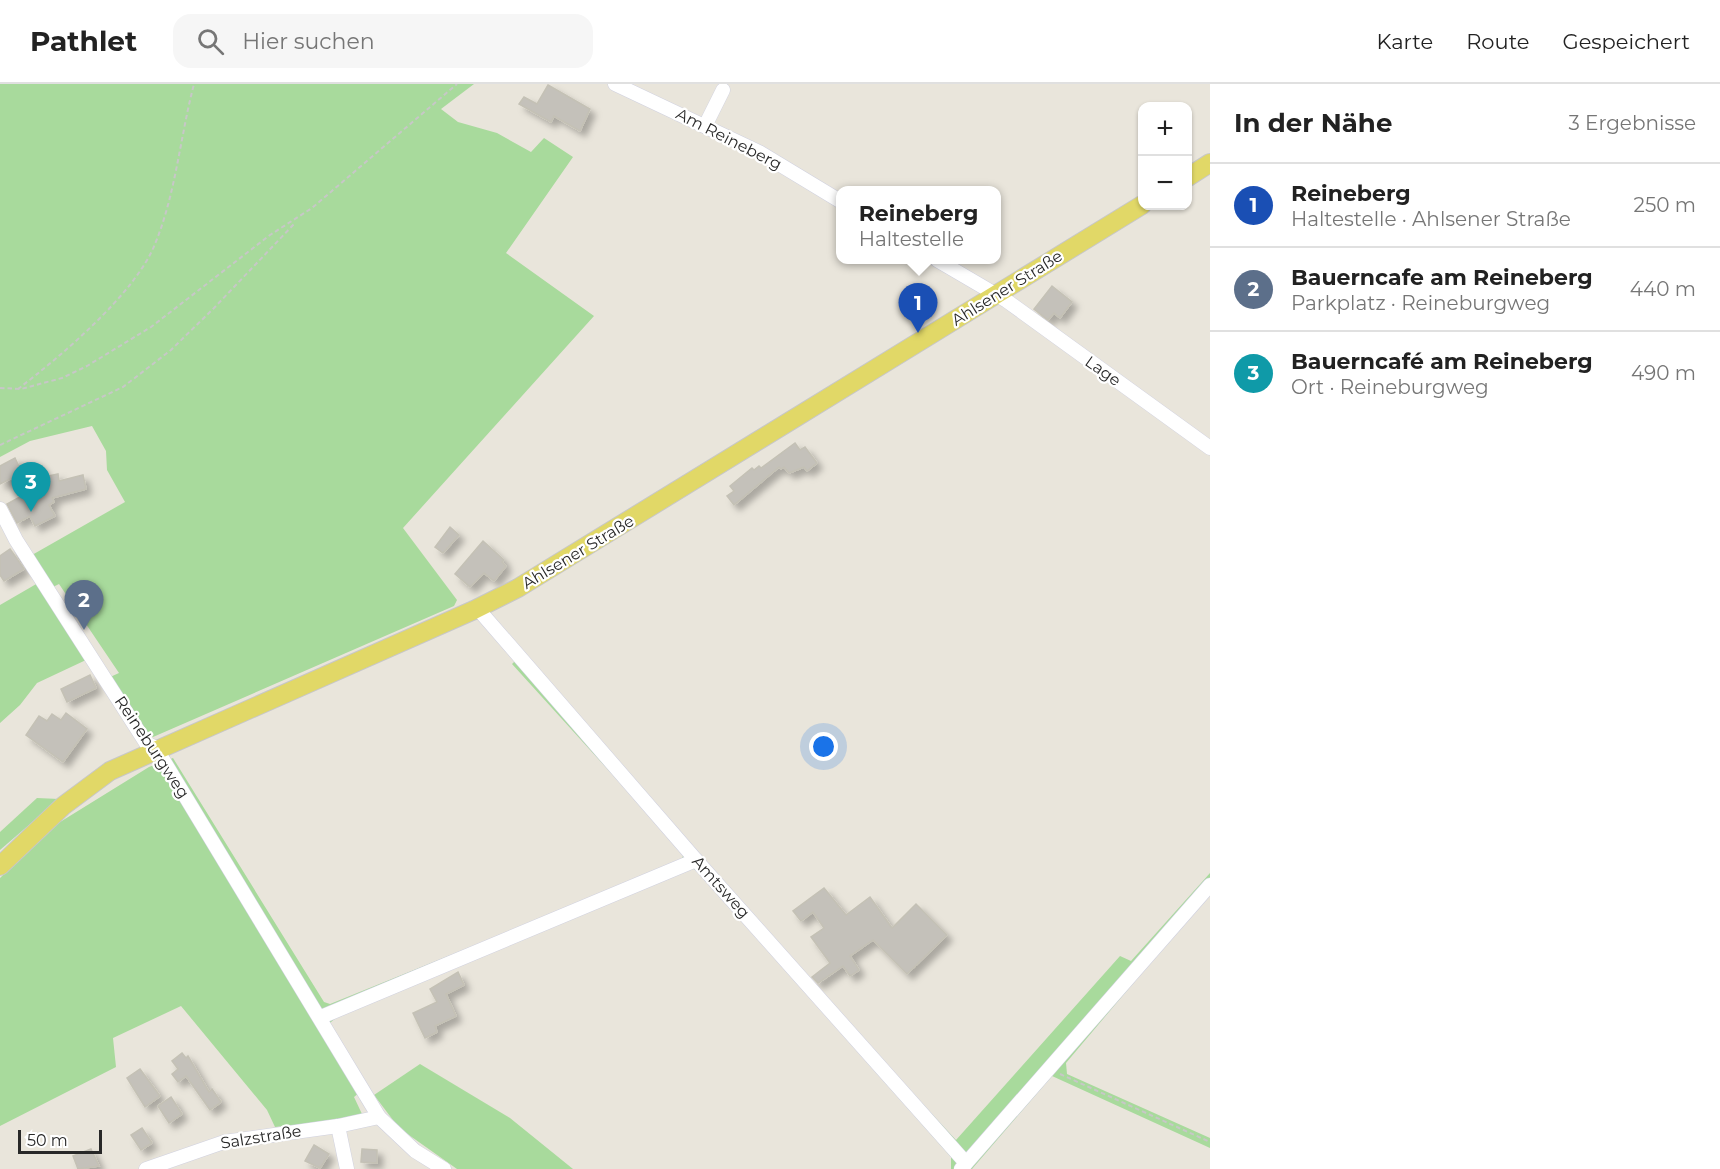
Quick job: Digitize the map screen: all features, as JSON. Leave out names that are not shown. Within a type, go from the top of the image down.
[{"type":"main road","points":[[1192,174],[1210,163]]},
{"type":"main road","name":"Ahlsener Straße","points":[[0,866],[82,792],[110,771],[156,748],[478,609],[565,561],[1138,208]]},
{"type":"street","name":"Am Reineberg","points":[[615,84],[759,152],[836,199]]},
{"type":"street","points":[[705,126],[723,90]]},
{"type":"street","points":[[944,264],[996,294]]},
{"type":"street","name":"Lage","points":[[996,294],[1210,448]]},
{"type":"street","name":"Reineburgweg","points":[[0,509],[16,540],[140,733],[147,743],[156,748],[380,1117],[415,1151],[444,1169]]},
{"type":"street","name":"Amtsweg","points":[[478,609],[964,1166],[1210,885]]},
{"type":"street","points":[[321,1017],[696,860]]},
{"type":"street","name":"Salzstraße","points":[[146,1169],[224,1142],[338,1126],[380,1117]]},
{"type":"street","points":[[338,1126],[347,1169]]},
{"type":"path","points":[[17,389],[66,349],[131,284],[144,265],[164,220],[194,84]]},
{"type":"path","points":[[0,388],[17,389],[62,378],[118,348],[151,327],[270,235],[296,221],[457,84]]},
{"type":"path","points":[[0,445],[123,387],[171,350],[283,238],[296,221]]},
{"type":"path","points":[[1049,1069],[1210,1143]]},
{"type":"green space","points":[[0,84],[474,84],[441,109],[458,122],[497,133],[531,152],[544,138],[573,157],[506,253],[594,316],[403,528],[457,600],[454,606],[153,737],[145,730],[108,678],[119,673],[59,584],[51,588],[32,555],[125,502],[107,470],[106,451],[92,426],[30,441],[0,457]]},
{"type":"green space","points":[[38,583],[86,660],[37,683],[20,705],[0,723],[0,605]]},
{"type":"green space","points":[[521,655],[856,1032],[956,1140],[1120,956],[1131,961],[1210,873],[1210,892],[1066,1063],[1067,1074],[1210,1138],[1210,1148],[1052,1076],[972,1169],[951,1169],[951,1157],[698,871],[689,867],[338,1016],[323,1029],[360,1092],[354,1097],[362,1114],[337,1121],[275,1127],[267,1110],[181,1006],[113,1038],[116,1067],[0,1126],[0,878],[52,827],[149,767],[173,758],[324,1002],[330,1004],[680,862],[683,856],[680,849],[512,664]]},
{"type":"green space","points":[[37,798],[59,799],[0,850],[0,832]]},
{"type":"green space","points":[[420,1064],[510,1118],[573,1169],[457,1169],[399,1128],[374,1095]]},
{"type":"building","points":[[548,85],[590,109],[580,131],[554,116],[551,122],[519,104],[524,97],[537,104]]},
{"type":"building","points":[[1052,286],[1072,302],[1060,318],[1054,313],[1048,320],[1034,309]]},
{"type":"building","points":[[795,443],[800,450],[805,447],[817,463],[807,471],[804,467],[789,473],[784,467],[781,469],[779,467],[734,505],[727,496],[734,491],[730,486],[752,468],[754,470],[759,466],[761,468]]},
{"type":"building","points":[[15,458],[22,473],[0,484],[0,466]]},
{"type":"building","points":[[58,474],[59,481],[83,475],[86,489],[52,498],[54,502],[49,505],[55,516],[35,526],[30,516],[17,523],[7,504],[49,481],[48,476]]},
{"type":"building","points":[[450,527],[459,535],[443,553],[435,547]]},
{"type":"building","points":[[483,541],[504,560],[502,562],[506,566],[494,581],[484,573],[470,587],[455,574]]},
{"type":"building","points":[[10,549],[24,569],[4,581],[0,575],[0,556]]},
{"type":"building","points":[[90,675],[96,688],[67,702],[61,689]]},
{"type":"building","points":[[66,713],[87,729],[63,762],[26,735],[39,716],[47,721],[52,714],[61,720]]},
{"type":"building","points":[[824,888],[846,915],[870,897],[892,928],[916,904],[947,935],[907,974],[873,940],[850,956],[859,970],[850,976],[843,966],[818,983],[812,977],[830,963],[811,937],[824,928],[813,912],[801,921],[793,911]]},
{"type":"building","points":[[458,972],[464,985],[446,994],[456,1016],[435,1026],[437,1032],[425,1038],[413,1013],[437,1002],[430,989]]},
{"type":"building","points":[[182,1053],[186,1058],[188,1056],[209,1092],[212,1089],[221,1102],[210,1110],[186,1076],[178,1082],[172,1074],[178,1069],[172,1061]]},
{"type":"building","points":[[140,1069],[160,1096],[145,1107],[127,1078]]},
{"type":"building","points":[[171,1097],[182,1114],[169,1123],[158,1106]]},
{"type":"building","points":[[142,1128],[152,1143],[141,1150],[131,1135]]},
{"type":"building","points":[[314,1145],[329,1154],[320,1168],[305,1161]]},
{"type":"building","points":[[91,1149],[99,1166],[78,1169],[73,1156]]},
{"type":"building","points":[[362,1149],[377,1150],[377,1163],[361,1162]]},
{"type":"place","name":"Reineberg","points":[[918,333]]},
{"type":"place","name":"Bauerncafé am Reineberg","points":[[31,512]]},
{"type":"place","name":"Bauerncafe am Reineberg","points":[[84,630]]}]
